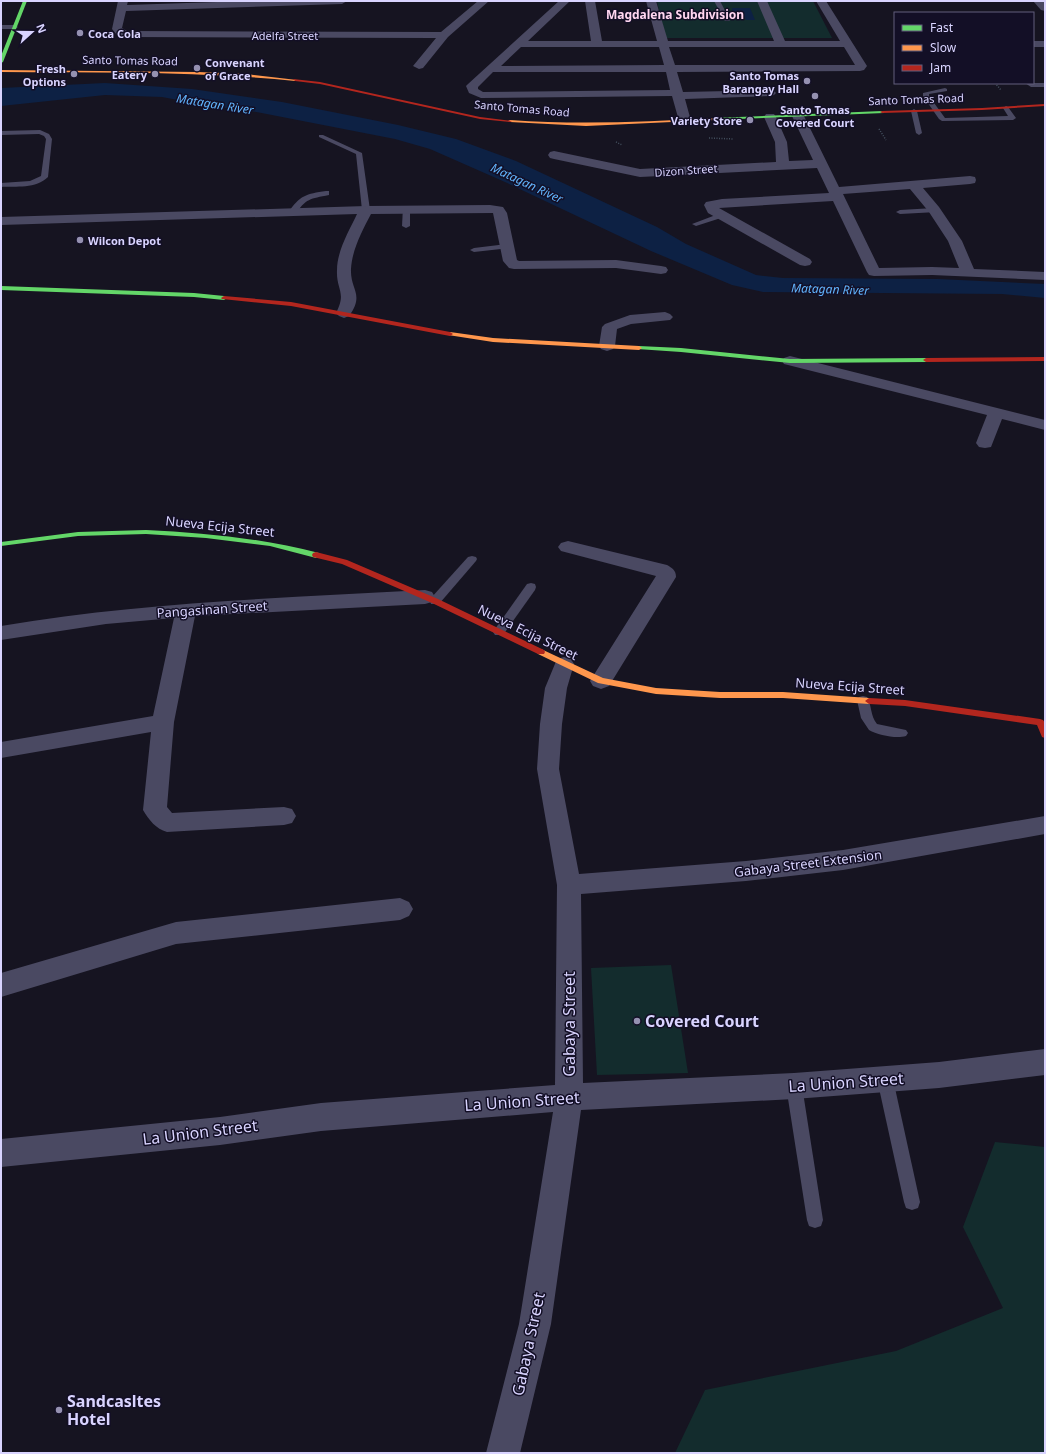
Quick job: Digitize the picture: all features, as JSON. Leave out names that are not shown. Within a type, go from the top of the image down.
[{"type":"street","points":[[1,62],[11,32],[25,1]]},
{"type":"street","points":[[122,4],[342,1]]},
{"type":"street","points":[[419,66],[444,35],[484,1]]},
{"type":"street","points":[[565,1],[472,86],[473,91],[481,95],[770,93]]},
{"type":"street","points":[[590,1],[597,44]]},
{"type":"street","points":[[651,1],[676,94],[685,121]]},
{"type":"street","points":[[762,1],[781,44]]},
{"type":"street","points":[[491,69],[860,68],[861,66],[846,44],[821,1]]},
{"type":"street","points":[[1038,1],[1045,8]]},
{"type":"street","name":"Adelfa Street","points":[[122,4],[117,29],[121,33],[127,34],[444,35]]},
{"type":"street","points":[[518,44],[846,44]]},
{"type":"street","points":[[1034,44],[1045,44]]},
{"type":"street","name":"Santo Tomas Road","points":[[1,71],[88,71],[246,75],[320,83],[448,112],[512,122],[581,126],[1006,108],[1045,105]]},
{"type":"street","points":[[798,116],[820,164],[874,272],[932,271],[1045,276]]},
{"type":"street","points":[[770,117],[781,142],[783,165]]},
{"type":"street","name":"Dizon Street","points":[[554,155],[640,173],[820,164]]},
{"type":"street","points":[[805,262],[712,210],[711,205],[836,194],[913,184],[970,180]]},
{"type":"street","points":[[913,184],[934,210],[955,241],[968,272]]},
{"type":"street","points":[[1,221],[176,215],[490,208],[498,210],[500,213],[510,261],[514,265],[616,264],[661,270]]},
{"type":"street","points":[[344,313],[349,302],[350,293],[344,276],[344,268],[355,233],[366,210]]},
{"type":"street","points":[[1,288],[194,295],[290,304],[344,313],[419,329],[493,340],[723,354],[790,361],[1045,359]]},
{"type":"street","points":[[607,346],[610,327],[622,321],[636,318],[665,317]]},
{"type":"street","points":[[790,361],[1045,425]]},
{"type":"street","points":[[985,443],[996,413]]},
{"type":"street","name":"Nueva Ecija Street","points":[[1,544],[78,534],[146,532],[206,536],[270,544],[344,562],[430,599],[600,680],[656,691],[782,695],[905,703],[1042,722],[1045,735]]},
{"type":"street","points":[[568,547],[660,570],[666,573],[666,577],[639,622],[600,680]]},
{"type":"street","name":"Pangasinan Street","points":[[1,633],[118,615],[186,610],[430,599]]},
{"type":"street","points":[[186,610],[163,722],[154,810],[168,823],[284,816]]},
{"type":"street","name":"Gabaya Street","points":[[503,1453],[535,1324],[569,1097],[569,885],[548,769],[551,724],[556,688],[564,664]]},
{"type":"street","points":[[1,750],[163,722]]},
{"type":"street","name":"Gabaya Street Extension","points":[[569,885],[746,871],[843,860],[1045,825]]},
{"type":"street","points":[[1,986],[176,933],[400,909]]},
{"type":"street","name":"La Union Street","points":[[1,1153],[220,1131],[321,1116],[569,1097],[794,1086],[939,1075],[1045,1062]]},
{"type":"lane","points":[[717,1],[727,20]]},
{"type":"lane","points":[[1,27],[11,32]]},
{"type":"lane","points":[[1030,84],[1045,85]]},
{"type":"lane","points":[[945,90],[926,93],[926,96],[941,118],[948,121],[1013,118],[1006,108]]},
{"type":"lane","points":[[914,111],[919,133]]},
{"type":"lane","points":[[1,133],[40,132],[47,135],[49,139],[44,177],[42,179],[30,183],[1,185]]},
{"type":"lane","points":[[321,136],[359,152],[366,210]]},
{"type":"lane","points":[[292,213],[301,200],[326,193]]},
{"type":"lane","points":[[406,209],[406,226]]},
{"type":"lane","points":[[900,212],[934,210]]},
{"type":"lane","points":[[696,224],[721,215]]},
{"type":"lane","points":[[474,250],[507,246]]},
{"type":"lane","points":[[430,599],[472,559]]},
{"type":"lane","points":[[499,632],[531,587]]},
{"type":"lane","points":[[863,700],[868,722],[874,728],[902,733]]},
{"type":"lane","points":[[884,1079],[912,1202]]},
{"type":"lane","points":[[794,1086],[815,1220]]},
{"type":"green space","points":[[813,1],[832,38],[666,38],[657,2]]},
{"type":"green space","name":"Covered Court","points":[[671,965],[688,1073],[597,1075],[591,968]]},
{"type":"green space","points":[[995,1142],[1045,1147],[1045,1453],[675,1453],[705,1390],[896,1351],[1003,1308],[963,1227]]},
{"type":"water","points":[[732,8],[750,8],[755,20],[746,20],[744,17],[733,16]]},
{"type":"water","name":"Matagan River","points":[[105,83],[192,89],[282,102],[398,125],[456,139],[516,161],[657,227],[686,244],[756,275],[783,278],[938,279],[1045,284],[1045,298],[1002,294],[763,292],[732,285],[651,251],[505,182],[430,149],[395,139],[251,111],[210,106],[162,97],[105,95],[1,106],[1,88]]},
{"type":"traffic: fast","points":[[1,62],[25,1]]},
{"type":"traffic: fast","points":[[713,119],[882,112]]},
{"type":"traffic: fast","points":[[1,288],[194,295],[224,298]]},
{"type":"traffic: fast","points":[[639,348],[681,350],[790,361],[926,360]]},
{"type":"traffic: fast","points":[[1,544],[78,534],[146,532],[206,536],[270,544],[316,555]]},
{"type":"traffic: slow","points":[[1,71],[198,73],[246,75],[295,80]]},
{"type":"traffic: slow","points":[[510,121],[586,124],[713,119]]},
{"type":"traffic: slow","points":[[450,334],[493,340],[639,348]]},
{"type":"traffic: slow","points":[[541,652],[601,681],[656,691],[720,695],[783,695],[869,701]]},
{"type":"traffic: jam","points":[[295,80],[320,83],[480,118],[510,121]]},
{"type":"traffic: jam","points":[[882,112],[982,109],[1045,105]]},
{"type":"traffic: jam","points":[[224,298],[291,304],[450,334]]},
{"type":"traffic: jam","points":[[926,360],[1045,359]]},
{"type":"traffic: jam","points":[[316,555],[344,562],[435,601],[541,652]]},
{"type":"traffic: jam","points":[[869,701],[905,703],[1040,722],[1045,735]]},
{"type":"place","name":"Coca Cola","points":[[80,33]]},
{"type":"place","name":"Convenant of Grace","points":[[197,68]]},
{"type":"place","name":"Fresh Options","points":[[74,74]]},
{"type":"place","name":"Eatery","points":[[155,74]]},
{"type":"place","name":"Santo Tomas Barangay Hall","points":[[807,81]]},
{"type":"place","name":"Santo Tomas Covered Court","points":[[815,96]]},
{"type":"place","name":"Variety Store","points":[[750,120]]},
{"type":"place","name":"Wilcon Depot","points":[[80,240]]},
{"type":"place","name":"Covered Court","points":[[637,1021]]},
{"type":"place","name":"Sandcasltes Hotel","points":[[59,1410]]},
{"type":"district","name":"Magdalena Subdivision","points":[[675,14]]}]
